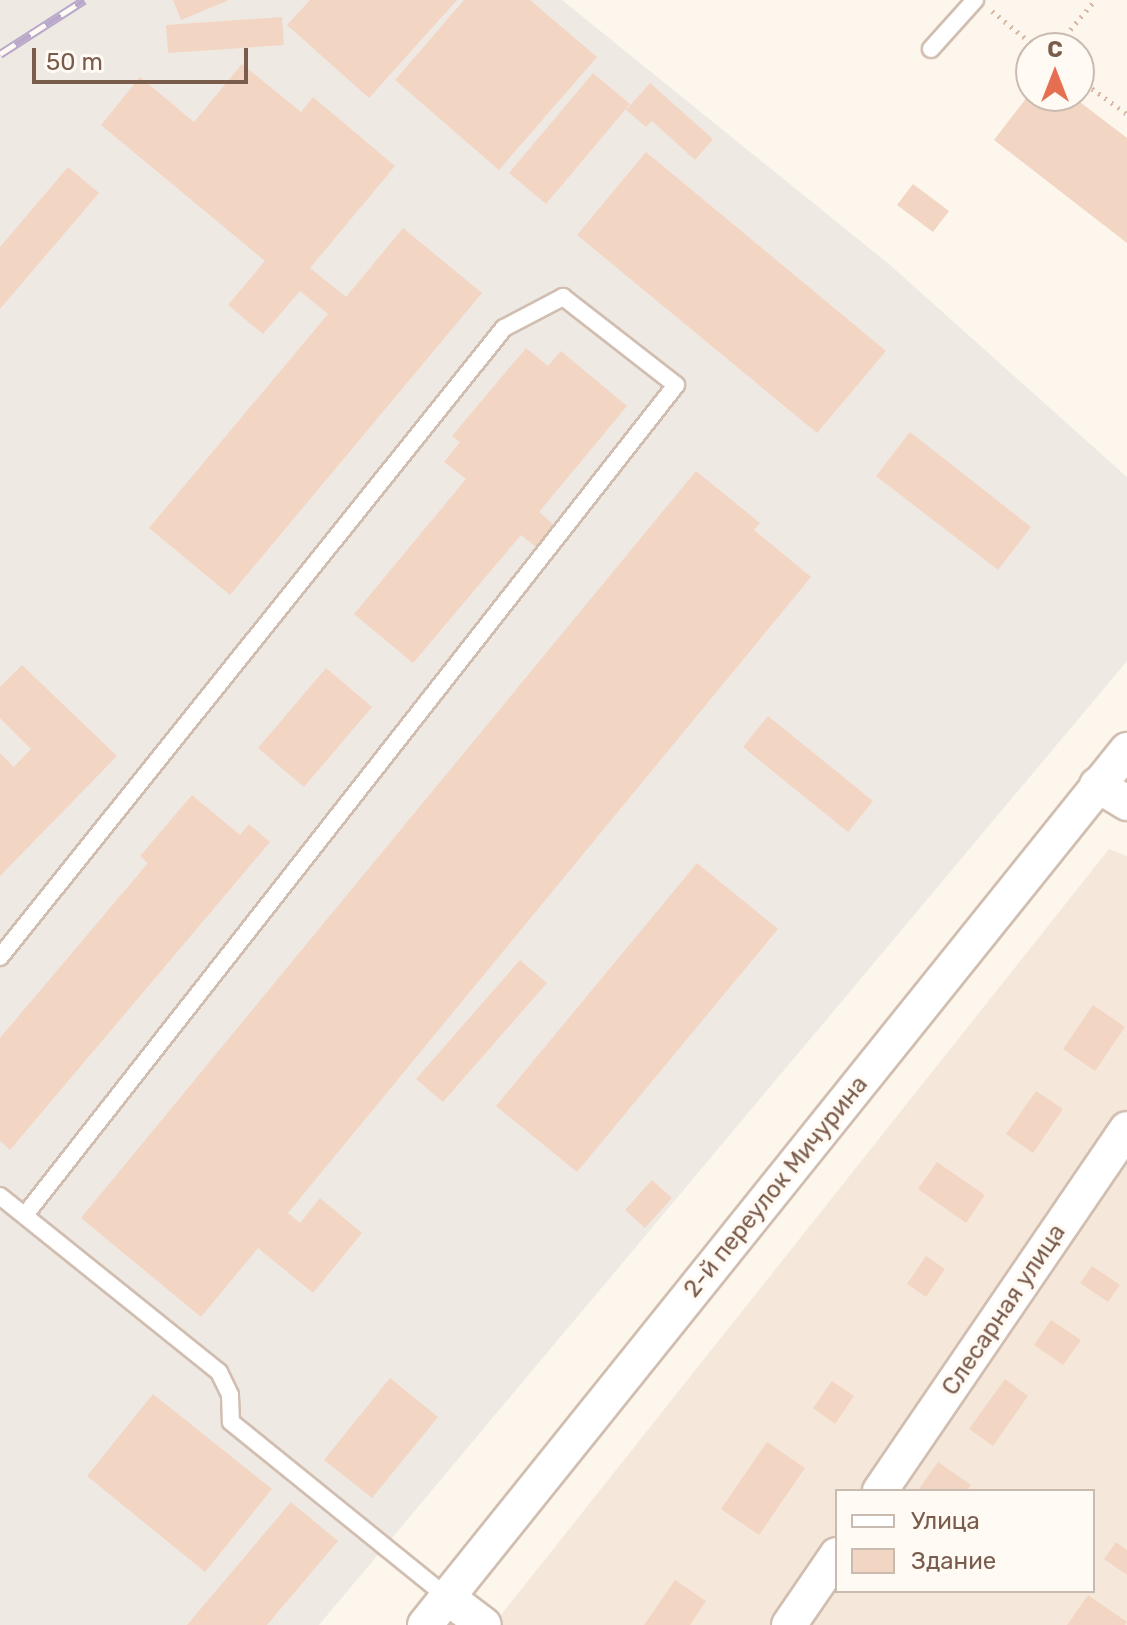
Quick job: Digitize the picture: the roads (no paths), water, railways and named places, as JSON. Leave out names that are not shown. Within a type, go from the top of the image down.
[{"type":"street","name":"2-й переулок Мичурина","points":[[425,1625],[1127,750]]},
{"type":"street","points":[[1097,785],[1127,803]]},
{"type":"street","name":"Слесарная улица","points":[[881,1489],[1127,1129]]},
{"type":"street","points":[[789,1625],[835,1558]]},
{"type":"street","points":[[447,1597],[484,1625]]},
{"type":"lane","points":[[931,49],[975,0]]},
{"type":"lane","points":[[0,957],[504,328],[563,297],[676,385],[25,1215]]},
{"type":"lane","points":[[0,1196],[219,1372],[230,1395],[231,1422],[447,1597]]},
{"type":"railway","points":[[0,54],[84,0]]}]
